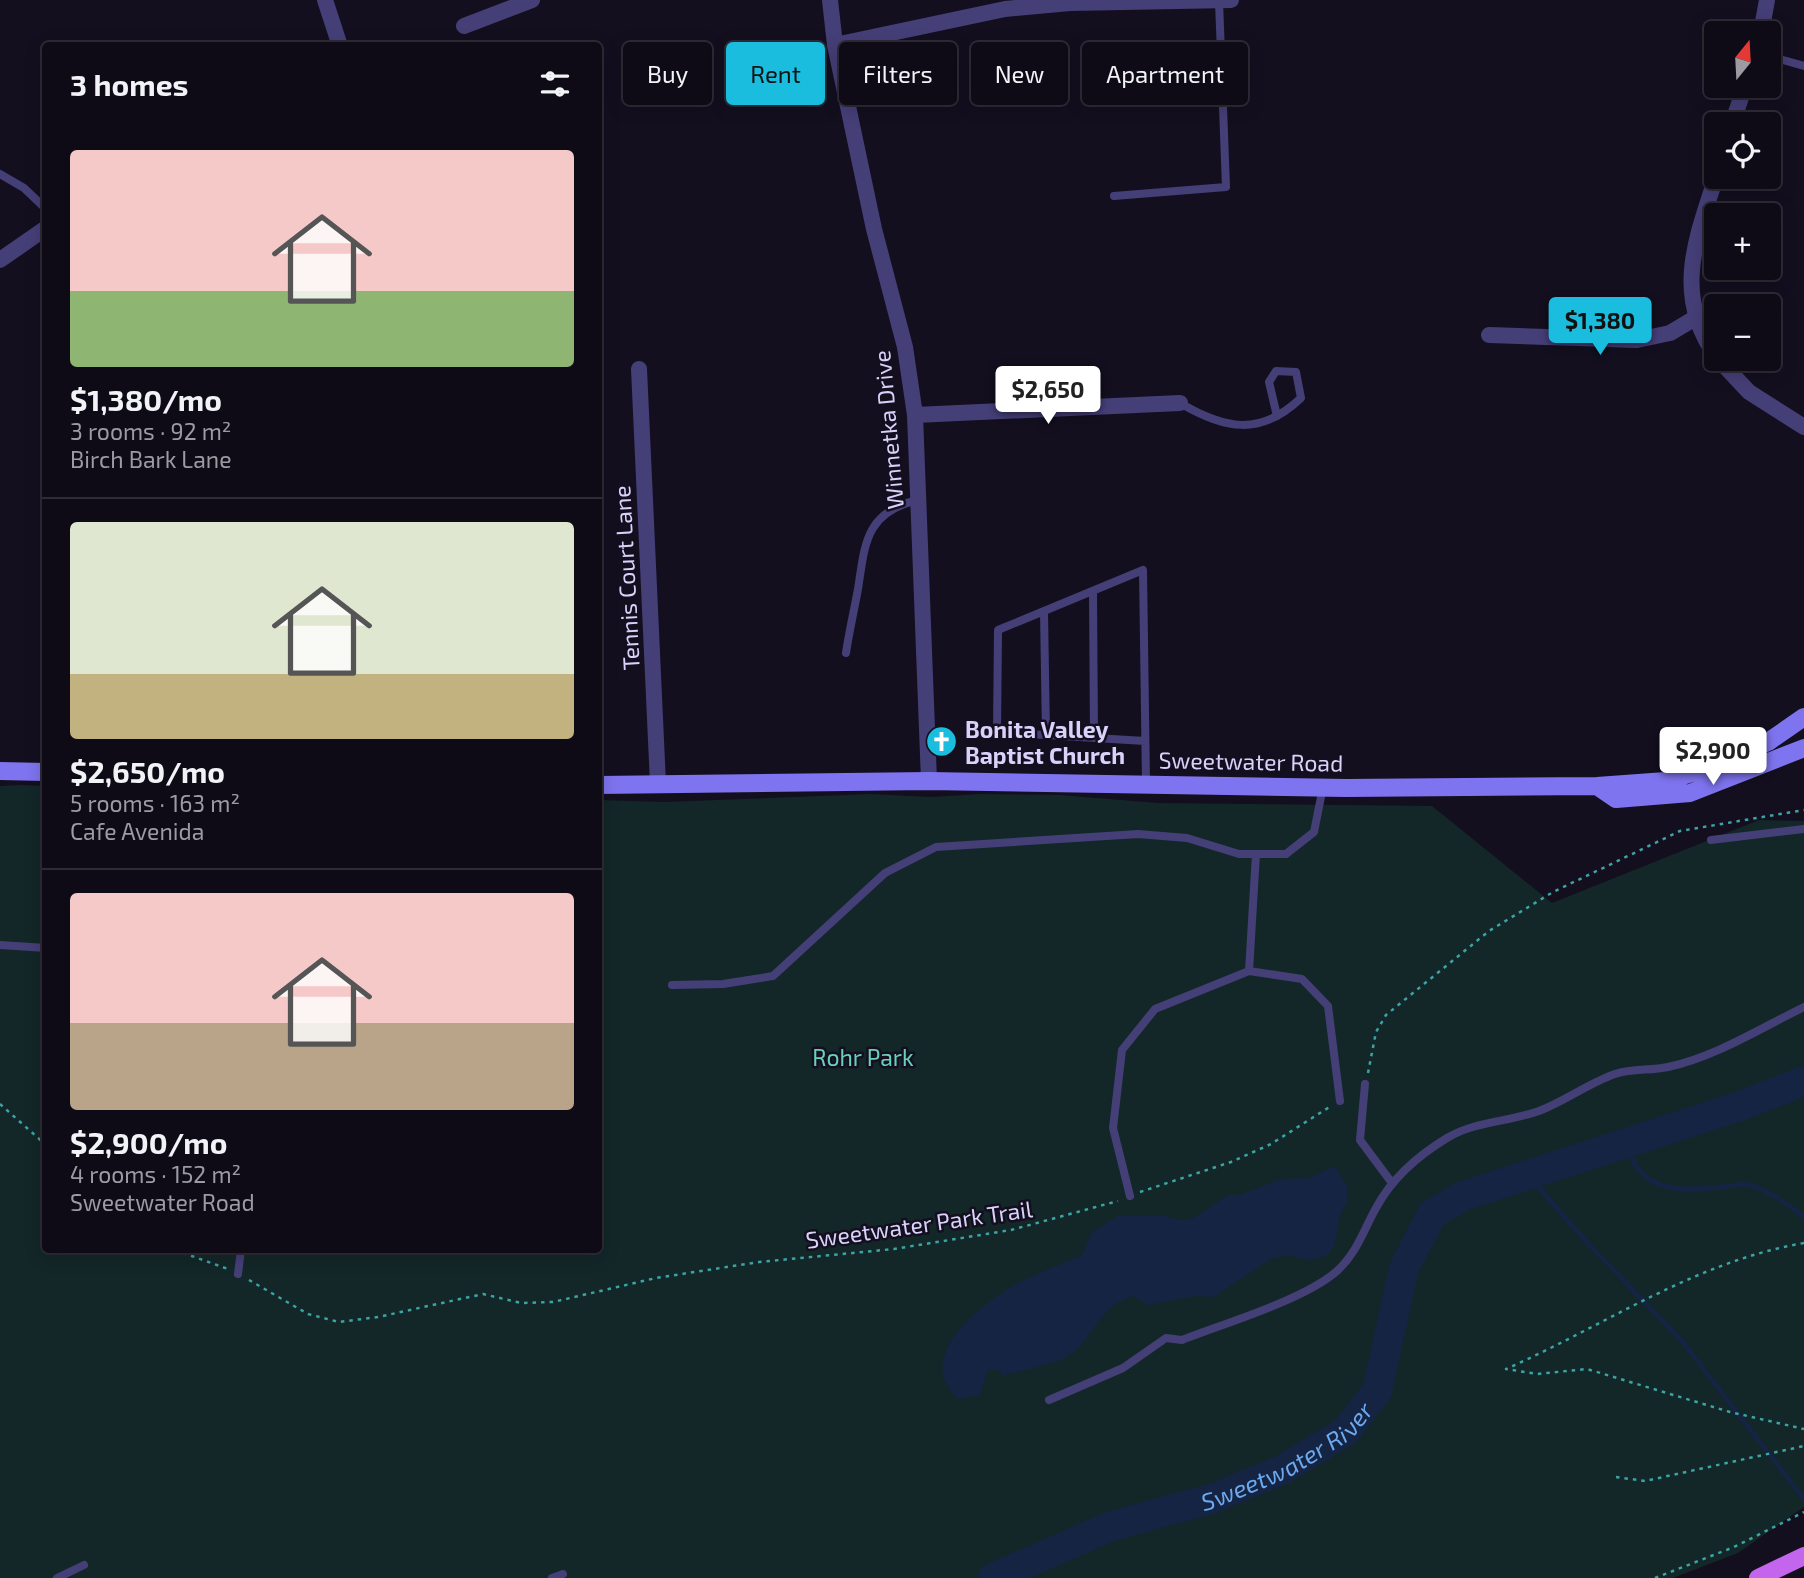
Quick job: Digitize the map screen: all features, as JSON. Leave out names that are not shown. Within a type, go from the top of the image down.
[{"type":"main road","name":"Sweetwater Road","points":[[602,785],[929,781],[1323,787],[1597,786],[1666,781],[1722,764],[1768,742],[1804,717]]},
{"type":"main road","points":[[1597,786],[1616,799],[1690,793],[1804,748]]},
{"type":"main road","points":[[0,771],[42,772]]},
{"type":"main road","points":[[1758,1578],[1804,1556]]},
{"type":"street","points":[[325,0],[339,42]]},
{"type":"street","points":[[464,26],[532,0]]},
{"type":"street","name":"Winnetka Drive","points":[[830,0],[835,45],[874,229],[905,346],[915,415],[929,781]]},
{"type":"street","points":[[1763,21],[1767,0]]},
{"type":"street","points":[[835,45],[1004,9],[1070,3],[1225,1]]},
{"type":"street","points":[[1704,331],[1697,317],[1691,285],[1692,252],[1712,189]]},
{"type":"street","points":[[0,260],[42,231]]},
{"type":"street","points":[[1489,335],[1637,340],[1670,333],[1697,317]]},
{"type":"street","name":"Tennis Court Lane","points":[[639,369],[658,785]]},
{"type":"street","points":[[1729,371],[1749,392],[1804,427]]},
{"type":"street","points":[[915,415],[1180,403]]},
{"type":"lane","points":[[1114,196],[1226,187],[1225,1]]},
{"type":"lane","points":[[1782,60],[1804,66]]},
{"type":"lane","points":[[0,174],[24,188],[42,205]]},
{"type":"lane","points":[[1180,403],[1204,417],[1233,427],[1277,416],[1284,414],[1301,398],[1296,372],[1276,371],[1269,382],[1277,416]]},
{"type":"lane","points":[[846,653],[859,585],[859,567],[871,528],[898,505],[918,500]]},
{"type":"lane","points":[[1145,741],[998,732],[998,630],[1143,570],[1146,783]]},
{"type":"lane","points":[[1093,591],[1094,738]]},
{"type":"lane","points":[[1044,611],[1046,735]]},
{"type":"lane","points":[[672,985],[723,984],[773,976],[885,873],[936,847],[1138,834],[1187,838],[1238,854],[1286,854],[1314,832],[1323,787]]},
{"type":"lane","points":[[1711,840],[1804,829]]},
{"type":"lane","points":[[1249,971],[1256,854]]},
{"type":"lane","points":[[0,945],[42,948]]},
{"type":"lane","points":[[1130,1196],[1113,1128],[1122,1050],[1155,1009],[1249,971],[1302,979],[1328,1006],[1340,1101]]},
{"type":"lane","points":[[1049,1399],[1123,1368],[1166,1338],[1182,1340],[1195,1335],[1307,1290],[1336,1272],[1355,1251],[1376,1207],[1392,1183],[1421,1156],[1450,1136],[1492,1121],[1537,1112],[1620,1072],[1667,1068],[1712,1051],[1804,1007]]},
{"type":"lane","points":[[1365,1084],[1360,1140],[1392,1183]]},
{"type":"lane","points":[[238,1274],[241,1253]]},
{"type":"lane","points":[[57,1578],[84,1565]]},
{"type":"lane","points":[[552,1578],[563,1574]]},
{"type":"path","points":[[1365,1084],[1376,1032],[1386,1015],[1489,931],[1553,892],[1680,831],[1804,810]]},
{"type":"path","name":"Sweetwater Park Trail","points":[[183,1253],[238,1274],[308,1314],[339,1322],[378,1317],[483,1294],[521,1303],[553,1302],[656,1278],[759,1262],[894,1249],[998,1233],[1100,1208],[1231,1162],[1271,1144],[1340,1101]]},
{"type":"path","points":[[0,1104],[42,1141]]},
{"type":"path","points":[[1804,1243],[1714,1267],[1667,1286],[1648,1300],[1506,1369],[1536,1374],[1587,1370],[1730,1412],[1804,1429]]},
{"type":"path","points":[[1616,1477],[1645,1480],[1804,1446]]},
{"type":"path","points":[[1655,1578],[1734,1546],[1804,1512]]},
{"type":"green space","name":"Rohr Park","points":[[0,786],[42,786],[42,1253],[602,1253],[602,800],[664,802],[871,794],[931,797],[980,794],[1060,795],[1158,803],[1432,806],[1552,903],[1759,820],[1804,821],[1804,1507],[1738,1553],[1673,1578],[0,1578]]},
{"type":"water","points":[[1334,1166],[1348,1187],[1347,1203],[1341,1213],[1334,1247],[1325,1257],[1307,1260],[1286,1255],[1271,1259],[1214,1297],[1196,1296],[1148,1305],[1132,1296],[1106,1313],[1077,1349],[1062,1359],[1004,1376],[997,1369],[989,1369],[979,1395],[958,1399],[946,1383],[943,1366],[947,1349],[956,1333],[970,1318],[1018,1283],[1082,1255],[1092,1232],[1118,1216],[1163,1215],[1179,1220],[1194,1218],[1228,1195],[1240,1195],[1280,1179],[1309,1178]]},
{"type":"waterway","name":"Sweetwater River","points":[[993,1578],[1111,1526],[1211,1499],[1284,1469],[1346,1431],[1377,1391],[1404,1268],[1432,1214],[1463,1196],[1737,1107],[1804,1081]]},
{"type":"waterway","points":[[1626,1143],[1640,1172],[1663,1186],[1705,1189],[1748,1185],[1770,1194],[1804,1217]]},
{"type":"waterway","points":[[1528,1175],[1582,1237],[1681,1340],[1804,1499]]},
{"type":"place","name":"Bonita Valley Baptist Church","points":[[942,742]]}]
